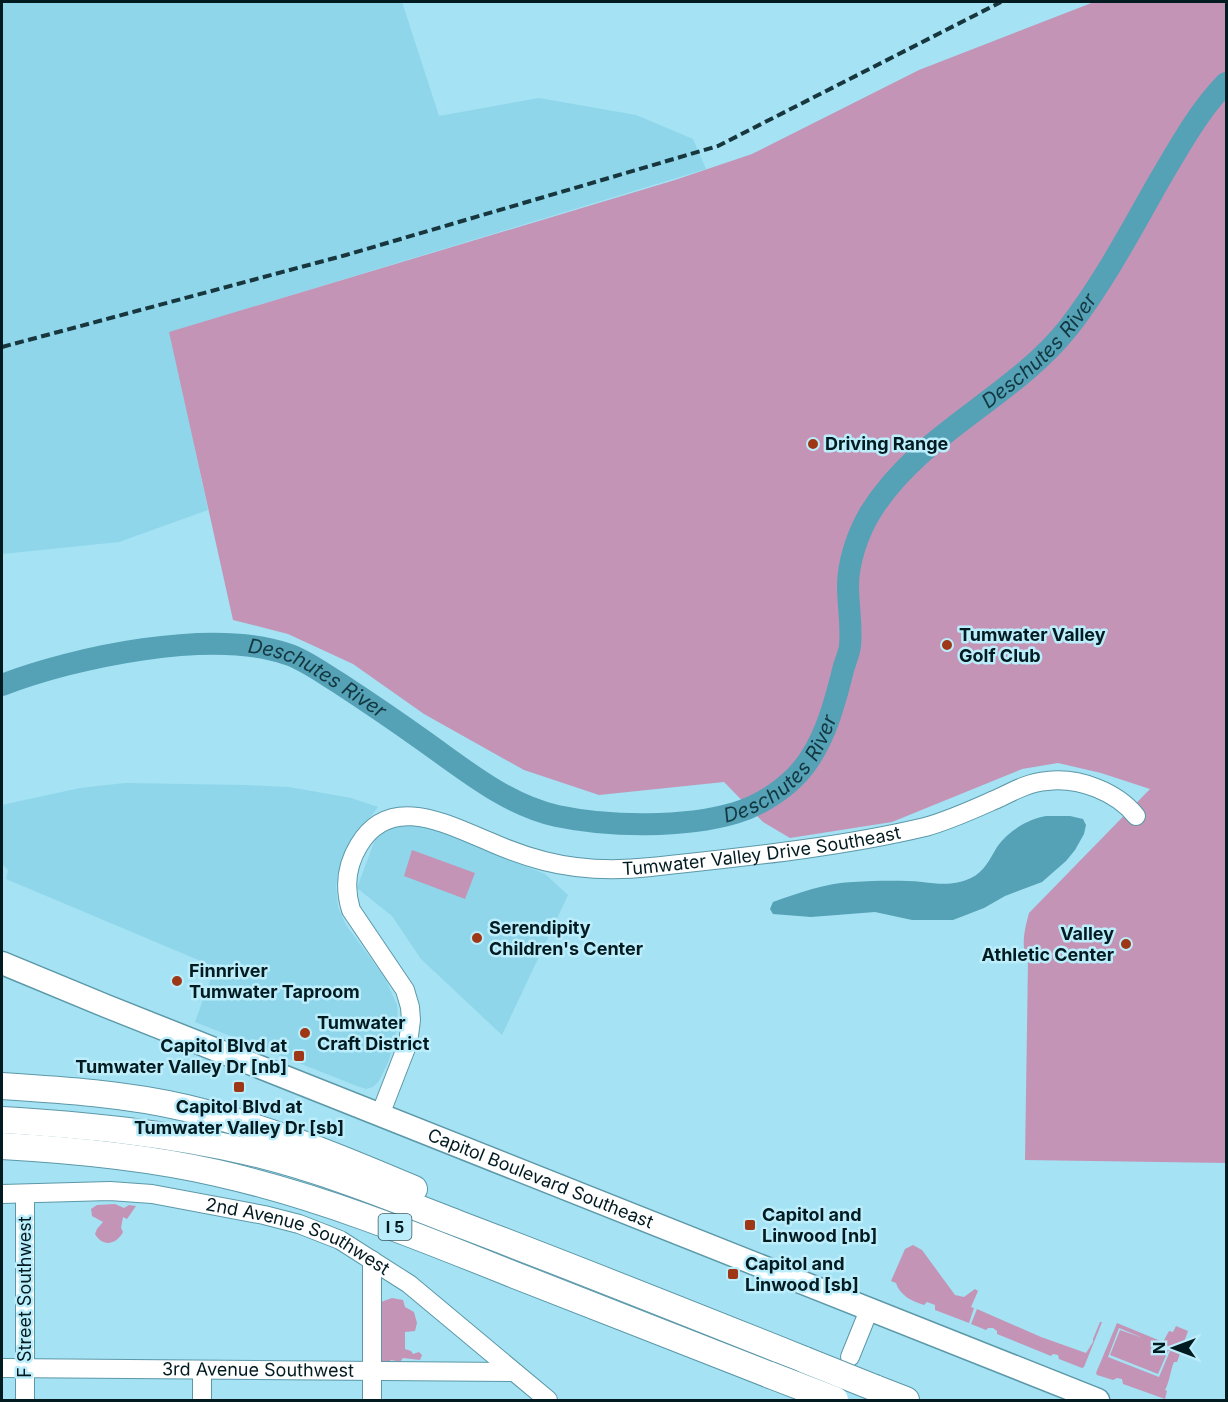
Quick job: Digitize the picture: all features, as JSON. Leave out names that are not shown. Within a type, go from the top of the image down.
[{"type":"highway","points":[[2,1086],[81,1091],[135,1098],[186,1108],[240,1123],[337,1156],[432,1197],[530,1251]]},
{"type":"highway","name":"I 5","points":[[2,1120],[158,1134],[249,1152],[348,1181],[906,1401]]},
{"type":"highway","name":"I 5","points":[[2,1146],[109,1155],[173,1165],[217,1173],[300,1195],[385,1223],[835,1401]]},
{"type":"main road","name":"Capitol Boulevard Southeast","points":[[2,963],[127,1015],[1090,1397]]},
{"type":"street","name":"Tumwater Valley Drive Southeast","points":[[380,1115],[408,1043],[411,1020],[405,990],[351,910],[346,895],[349,865],[363,838],[376,824],[410,816],[428,817],[519,854],[543,861],[569,867],[623,869],[791,850],[900,832],[948,819],[1017,789],[1046,781],[1070,781],[1102,790],[1118,799],[1137,816]]},
{"type":"street","name":"2nd Avenue Southwest","points":[[2,1194],[110,1191],[152,1194],[299,1224],[340,1240],[409,1284],[549,1401]]},
{"type":"street","name":"F Street Southwest","points":[[25,1194],[25,1401]]},
{"type":"street","points":[[372,1260],[372,1401]]},
{"type":"street","points":[[850,1358],[869,1310]]},
{"type":"street","name":"3rd Avenue Southwest","points":[[2,1368],[514,1372]]},
{"type":"street","points":[[201,1370],[202,1401]]},
{"type":"shaded area","points":[[2,2],[402,2],[439,116],[539,98],[636,115],[693,139],[706,169],[170,332],[208,510],[119,542],[2,554]]},
{"type":"shaded area","points":[[1094,2],[1226,2],[1226,1163],[1025,1160],[1028,961],[1024,944],[1029,913],[1150,789],[1101,773],[1058,763],[1022,769],[892,822],[790,838],[763,822],[724,782],[599,795],[524,770],[424,714],[353,664],[288,634],[233,620],[169,332],[675,180],[752,154],[919,70]]},
{"type":"shaded area","name":"Tumwater Craft District","points":[[125,783],[289,787],[351,798],[378,807],[346,848],[336,886],[338,907],[346,925],[385,978],[397,1005],[398,1024],[389,1060],[379,1081],[373,1087],[366,1089],[357,1086],[195,1022],[215,967],[6,879],[8,870],[2,864],[2,805],[80,788]]},
{"type":"shaded area","name":"Serendipity Children's Center","points":[[386,810],[545,874],[568,895],[502,1035],[421,959],[392,916],[357,888]]},
{"type":"shaded area","points":[[1046,816],[1070,816],[1083,819],[1086,825],[1084,834],[1066,861],[1042,882],[953,920],[912,920],[875,912],[811,917],[773,914],[770,909],[773,902],[832,884],[913,881],[947,884],[965,881],[983,869],[997,847],[1013,831],[1032,820]]},
{"type":"shaded area","points":[[412,850],[475,873],[465,899],[404,876]]},
{"type":"shaded area","points":[[115,1204],[124,1208],[129,1205],[136,1206],[127,1219],[123,1217],[121,1228],[123,1232],[120,1236],[114,1242],[106,1243],[95,1234],[103,1222],[92,1216],[91,1209],[97,1205]]},
{"type":"shaded area","points":[[913,1245],[922,1250],[955,1295],[964,1297],[975,1289],[978,1291],[971,1307],[974,1308],[969,1323],[935,1310],[935,1305],[927,1302],[924,1305],[911,1300],[903,1295],[896,1283],[891,1281],[905,1249]]},
{"type":"shaded area","points":[[392,1298],[403,1300],[405,1307],[414,1312],[417,1323],[415,1331],[405,1332],[405,1349],[413,1354],[419,1352],[422,1355],[420,1360],[403,1358],[400,1362],[391,1360],[389,1362],[382,1361],[378,1356],[374,1317],[382,1312],[381,1302]]},
{"type":"shaded area","points":[[977,1309],[1041,1337],[1086,1353],[1102,1322],[1082,1368],[1059,1359],[1058,1355],[1051,1356],[997,1334],[993,1328],[986,1330],[971,1324]]},
{"type":"shaded area","points":[[1117,1323],[1163,1342],[1169,1331],[1173,1332],[1176,1326],[1188,1331],[1177,1362],[1174,1362],[1165,1390],[1167,1391],[1165,1399],[1123,1384],[1122,1379],[1113,1380],[1096,1373]],"holes":[[[1119,1328],[1143,1338],[1120,1330],[1110,1355],[1158,1374],[1170,1351],[1159,1377],[1108,1357]]]},
{"type":"waterway","name":"Deschutes River","points":[[2,685],[67,665],[143,649],[221,644],[256,647],[287,654],[307,663],[382,712],[471,775],[504,795],[539,811],[577,820],[646,824],[715,818],[759,803],[781,789],[804,767],[826,728],[850,646],[848,586],[850,567],[861,529],[870,513],[890,485],[914,460],[1021,375],[1069,327],[1105,274],[1189,130],[1226,83]]},
{"type":"railway","points":[[2,347],[346,255],[718,146],[1001,2]]},
{"type":"place","name":"Driving Range","points":[[813,444]]},
{"type":"place","name":"Tumwater Valley Golf Club","points":[[947,645]]},
{"type":"place","name":"Serendipity Children's Center","points":[[477,938]]},
{"type":"place","name":"Valley Athletic Center","points":[[1126,944]]},
{"type":"place","name":"Finnriver Tumwater Taproom","points":[[177,981]]},
{"type":"place","name":"Tumwater Craft District","points":[[305,1033]]},
{"type":"place","name":"Capitol Blvd at Tumwater Valley Dr [nb]","points":[[299,1056]]},
{"type":"place","name":"Capitol Blvd at Tumwater Valley Dr [sb]","points":[[239,1087]]},
{"type":"place","name":"Capitol and Linwood [nb]","points":[[750,1225]]},
{"type":"place","name":"Capitol and Linwood [sb]","points":[[733,1274]]}]
